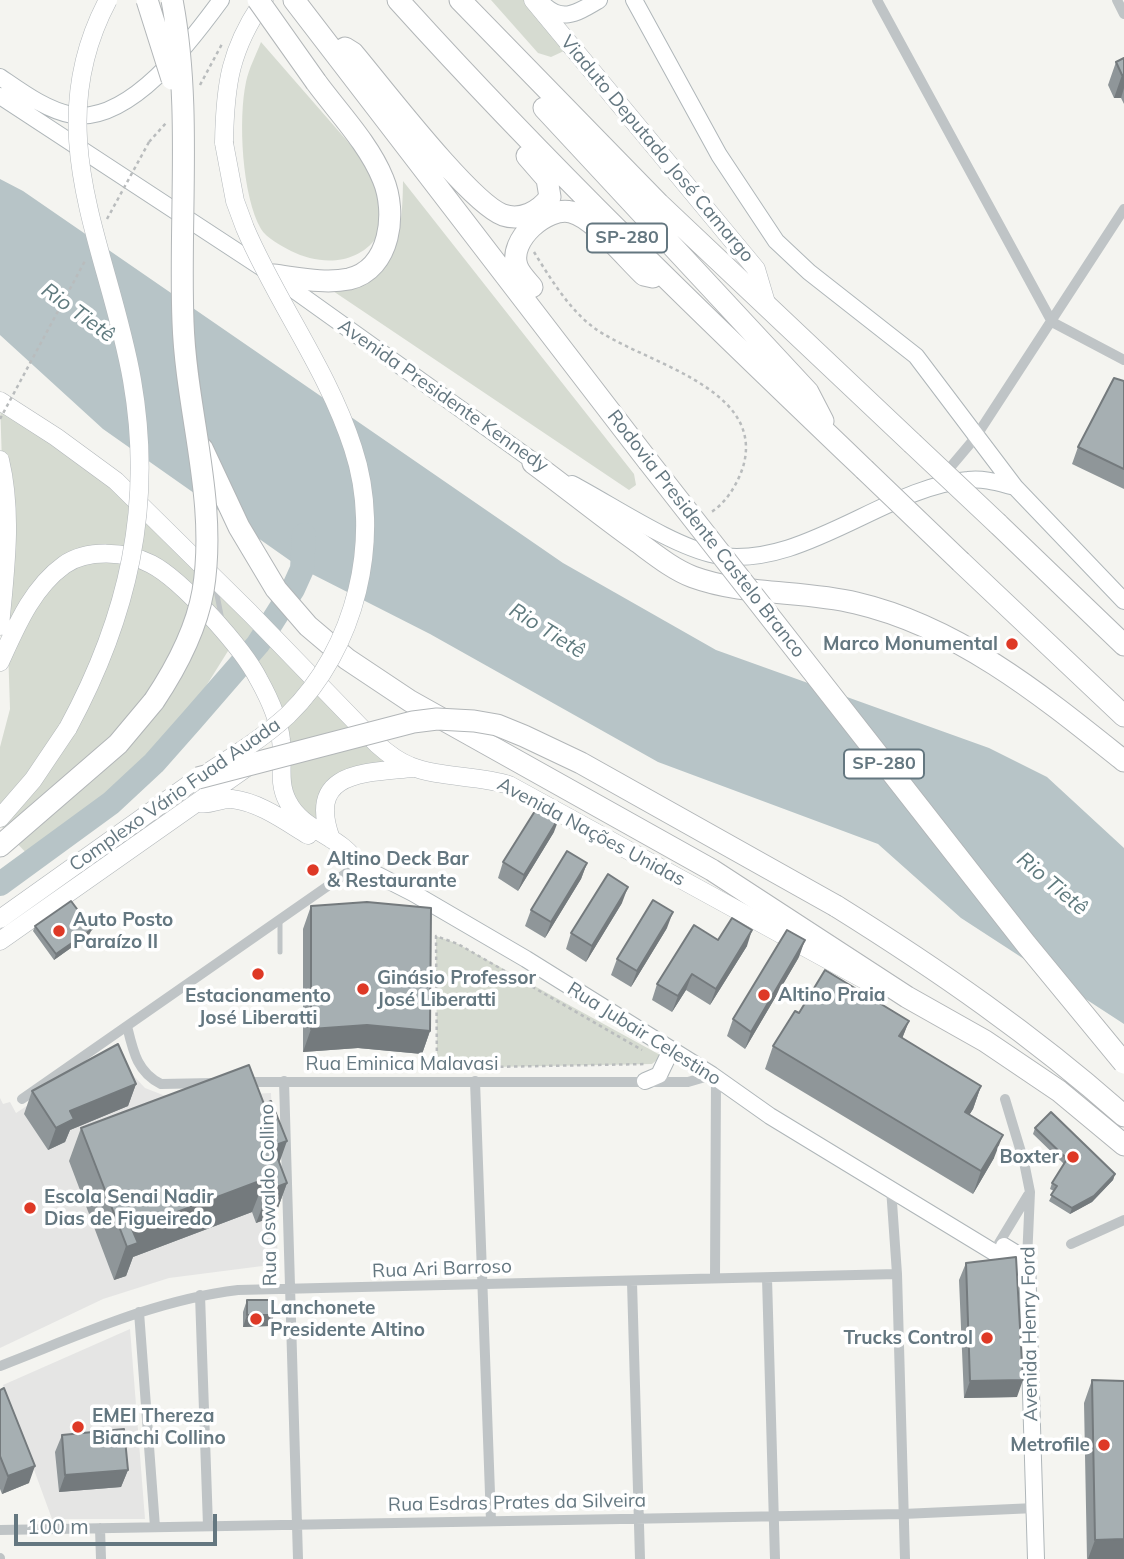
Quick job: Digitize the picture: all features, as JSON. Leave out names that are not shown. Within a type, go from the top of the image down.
[{"type":"highway","points":[[147,0],[181,108]]},
{"type":"highway","points":[[0,846],[118,744],[154,701],[181,657],[202,593],[206,555],[198,436],[183,324],[181,108],[178,32],[172,0]]},
{"type":"highway","points":[[258,0],[383,177],[392,212],[385,246],[371,265],[355,277],[336,281],[274,275]]},
{"type":"highway","name":"Rodovia Presidente Castelo Branco","points":[[294,0],[648,461],[1009,923],[1124,1063]]},
{"type":"highway","name":"SP-280","points":[[398,0],[472,82],[669,280],[1124,716]]},
{"type":"highway","points":[[460,0],[659,204],[1124,645]]},
{"type":"highway","points":[[486,28],[495,54],[808,392],[832,438]]},
{"type":"highway","points":[[321,36],[353,52],[484,203],[512,217],[538,210],[550,197],[547,179],[481,108],[472,82]]},
{"type":"highway","points":[[559,347],[554,316],[517,267],[518,250],[526,233],[548,216],[567,211],[583,217],[643,275],[669,280]]},
{"type":"highway","points":[[198,436],[218,486],[239,527],[290,607],[372,678],[712,870],[907,997]]},
{"type":"highway","points":[[533,463],[648,550],[694,577],[766,591],[835,598],[874,607],[967,648],[1027,686],[1124,761]]},
{"type":"highway","points":[[198,778],[413,722],[437,719],[497,725],[580,764],[836,906],[917,957],[1005,1018],[1124,1116]]},
{"type":"highway","name":"Avenida Nações Unidas","points":[[907,997],[985,1041],[1059,1091],[1124,1144]]},
{"type":"main road","points":[[0,818],[33,780],[68,728],[91,685],[111,638],[129,576],[138,523],[139,465],[132,379],[84,197],[77,141],[76,97],[80,74],[91,38],[108,0]]},
{"type":"main road","points":[[0,77],[39,102],[73,115],[113,108],[146,85],[176,55],[221,0]]},
{"type":"main road","name":"Complexo Vário Fuad Auada","points":[[0,919],[198,778],[256,741],[309,691],[341,636],[354,604],[365,525],[363,491],[354,449],[331,394],[245,228],[235,201],[224,143],[226,88],[232,61],[246,27],[264,0]]},
{"type":"main road","name":"Viaduto Deputado José Camargo","points":[[533,0],[757,269],[767,306]]},
{"type":"main road","points":[[539,0],[555,14],[567,16],[599,0]]},
{"type":"main road","points":[[635,0],[719,155],[762,223],[809,272],[916,356],[1015,488],[1124,601]]},
{"type":"main road","name":"Avenida Presidente Kennedy","points":[[0,96],[274,275],[533,463],[688,545],[729,556],[776,550],[934,487],[984,480],[1015,488]]},
{"type":"main road","name":"Avenida Nações Unidas","points":[[0,401],[116,481],[213,575],[377,744],[412,768],[489,779],[509,786],[846,971],[907,997]]},
{"type":"main road","points":[[0,460],[6,501],[0,626]]},
{"type":"main road","points":[[0,662],[22,615],[45,581],[66,563],[96,553],[150,563],[180,586],[229,638],[259,678],[276,720],[281,741],[283,793],[303,821],[352,853],[358,864]]},
{"type":"main road","points":[[0,941],[281,741]]},
{"type":"main road","points":[[331,839],[325,812],[328,796],[335,785],[354,775],[412,768]]},
{"type":"main road","points":[[195,802],[206,805],[226,799],[246,802],[283,820],[358,864]]},
{"type":"main road","name":"Rua Jubair Celestino","points":[[358,864],[470,926],[714,1077],[770,1116],[1027,1266]]},
{"type":"main road","points":[[645,1081],[659,1075],[671,1050]]},
{"type":"main road","name":"Rua Jubair Celestino","points":[[891,1188],[916,1194],[999,1243],[1027,1266]]},
{"type":"main road","name":"Avenida Henry Ford","points":[[1027,1266],[1036,1559]]},
{"type":"street","points":[[877,0],[1052,322],[1124,360]]},
{"type":"street","points":[[1116,0],[1124,14]]},
{"type":"street","points":[[934,487],[975,438],[1124,209]]},
{"type":"street","points":[[22,1099],[358,864]]},
{"type":"street","points":[[127,1026],[137,1063],[153,1080],[161,1084],[221,1083]]},
{"type":"street","points":[[714,1077],[715,1278]]},
{"type":"street","name":"Rua Eminica Malavasi","points":[[235,1083],[688,1082],[714,1077]]},
{"type":"street","name":"Rua Oswaldo Collino","points":[[284,1081],[298,1559]]},
{"type":"street","points":[[475,1081],[491,1521]]},
{"type":"street","name":"Avenida Henry Ford","points":[[1005,1099],[1030,1192],[1027,1266]]},
{"type":"street","points":[[891,1188],[897,1274],[905,1559]]},
{"type":"street","name":"Avenida Henry Ford","points":[[999,1243],[1030,1192]]},
{"type":"street","points":[[1071,1244],[1124,1220]]},
{"type":"street","name":"Rua Ari Barroso","points":[[0,1366],[139,1312],[200,1295],[238,1290],[289,1291],[897,1274]]},
{"type":"street","points":[[767,1278],[775,1559]]},
{"type":"street","points":[[632,1282],[639,1559]]},
{"type":"street","points":[[200,1295],[208,1527]]},
{"type":"street","points":[[139,1312],[155,1527]]},
{"type":"street","name":"Rua Esdras Prates da Silveira","points":[[0,1530],[903,1514],[1035,1508]]},
{"type":"street","points":[[100,1528],[101,1559]]},
{"type":"lane","points":[[213,575],[229,638]]},
{"type":"lane","points":[[280,952],[281,918]]},
{"type":"path","points":[[104,226],[149,142]]},
{"type":"path","points":[[526,233],[528,243],[552,282],[592,327],[633,350],[675,367],[714,394],[738,418],[748,449],[740,478],[721,506],[705,516]]},
{"type":"path","points":[[0,419],[91,250]]},
{"type":"path","points":[[437,1082],[436,936],[458,944],[651,1053]]},
{"type":"path","points":[[437,1068],[652,1064]]},
{"type":"shaded area","points":[[491,0],[531,0],[564,51],[551,57],[538,53]]},
{"type":"shaded area","points":[[261,42],[369,166],[387,212],[379,235],[368,247],[348,258],[325,260],[302,256],[270,239],[261,229],[255,215],[243,157],[242,116],[246,82]]},
{"type":"shaded area","points":[[403,181],[634,474],[636,485],[629,490],[330,289],[381,261],[390,251],[400,225]]},
{"type":"shaded area","points":[[0,401],[116,481],[396,759],[345,777],[325,823],[290,806],[281,741],[233,643],[183,723],[105,800],[29,856],[0,825],[0,747],[10,709]]},
{"type":"shaded area","points":[[436,936],[458,944],[662,1056],[652,1064],[437,1068]]},
{"type":"shaded area","points":[[117,1047],[130,1072],[145,1088],[163,1095],[189,1097],[271,1093],[278,1264],[169,1278],[103,1299],[0,1348],[0,1098],[3,1104],[10,1102],[16,1113]]},
{"type":"shaded area","name":"EMEI Thereza Bianchi Collino","points":[[130,1329],[145,1519],[52,1519],[3,1385]]},
{"type":"water","name":"Rio Tietê","points":[[0,179],[23,191],[563,563],[716,650],[989,748],[1047,777],[1124,848],[1124,1024],[961,918],[878,844],[658,762],[430,634],[302,569],[103,429],[0,335]]},
{"type":"building","points":[[1124,58],[1124,75],[1122,75],[1116,62]]},
{"type":"building","points":[[1114,378],[1124,381],[1124,469],[1078,447]]},
{"type":"building","points":[[540,803],[560,816],[524,875],[503,862]]},
{"type":"building","points":[[567,851],[587,863],[551,922],[531,910]]},
{"type":"building","points":[[608,874],[628,887],[592,946],[571,933]]},
{"type":"building","points":[[653,900],[673,912],[637,971],[617,959]]},
{"type":"building","name":"Auto Posto Paraízo II","points":[[71,901],[92,929],[56,954],[35,926]]},
{"type":"building","name":"Ginásio Professor José Liberatti","points":[[367,902],[431,908],[430,1031],[367,1025],[311,1029],[311,906]]},
{"type":"building","points":[[732,918],[752,930],[716,989],[692,974],[678,996],[657,984],[694,925],[718,940]]},
{"type":"building","name":"Altino Praia","points":[[787,930],[805,940],[751,1032],[733,1019]]},
{"type":"building","points":[[825,970],[909,1021],[899,1036],[981,1086],[965,1112],[1003,1135],[981,1171],[773,1046],[795,1011],[799,1013]]},
{"type":"building","points":[[118,1044],[136,1084],[70,1111],[74,1119],[56,1128],[32,1091]]},
{"type":"building","points":[[249,1065],[264,1104],[271,1101],[287,1141],[273,1146],[287,1183],[269,1190],[265,1179],[132,1229],[138,1243],[127,1247],[81,1128]]},
{"type":"building","points":[[1051,1112],[1115,1174],[1094,1196],[1072,1208],[1051,1195],[1057,1186],[1052,1183],[1067,1159],[1035,1128]]},
{"type":"building","name":"Trucks Control","points":[[1016,1257],[1023,1380],[970,1381],[966,1263]]},
{"type":"building","points":[[247,1300],[273,1300],[274,1315],[247,1315]]},
{"type":"building","name":"Metrofile","points":[[1092,1380],[1124,1381],[1124,1539],[1095,1540]]},
{"type":"building","points":[[4,1388],[35,1466],[8,1476],[0,1456],[0,1390]]},
{"type":"building","points":[[124,1429],[128,1470],[65,1475],[62,1435]]},
{"type":"waterway","points":[[0,884],[111,803],[154,763],[192,720],[258,644],[293,589],[302,569],[304,535]]},
{"type":"place","name":"Marco Monumental","points":[[1012,644]]},
{"type":"place","name":"Altino Deck Bar & Restaurante","points":[[313,870]]},
{"type":"place","name":"Auto Posto Paraízo II","points":[[59,931]]},
{"type":"place","name":"Estacionamento José Liberatti","points":[[258,974]]},
{"type":"place","name":"Ginásio Professor José Liberatti","points":[[363,989]]},
{"type":"place","name":"Altino Praia","points":[[764,995]]},
{"type":"place","name":"Boxter","points":[[1073,1157]]},
{"type":"place","name":"Escola Senai Nadir Dias de Figueiredo","points":[[30,1208]]},
{"type":"place","name":"Lanchonete Presidente Altino","points":[[256,1319]]},
{"type":"place","name":"Trucks Control","points":[[987,1338]]},
{"type":"place","name":"EMEI Thereza Bianchi Collino","points":[[78,1427]]},
{"type":"place","name":"Metrofile","points":[[1104,1445]]}]
